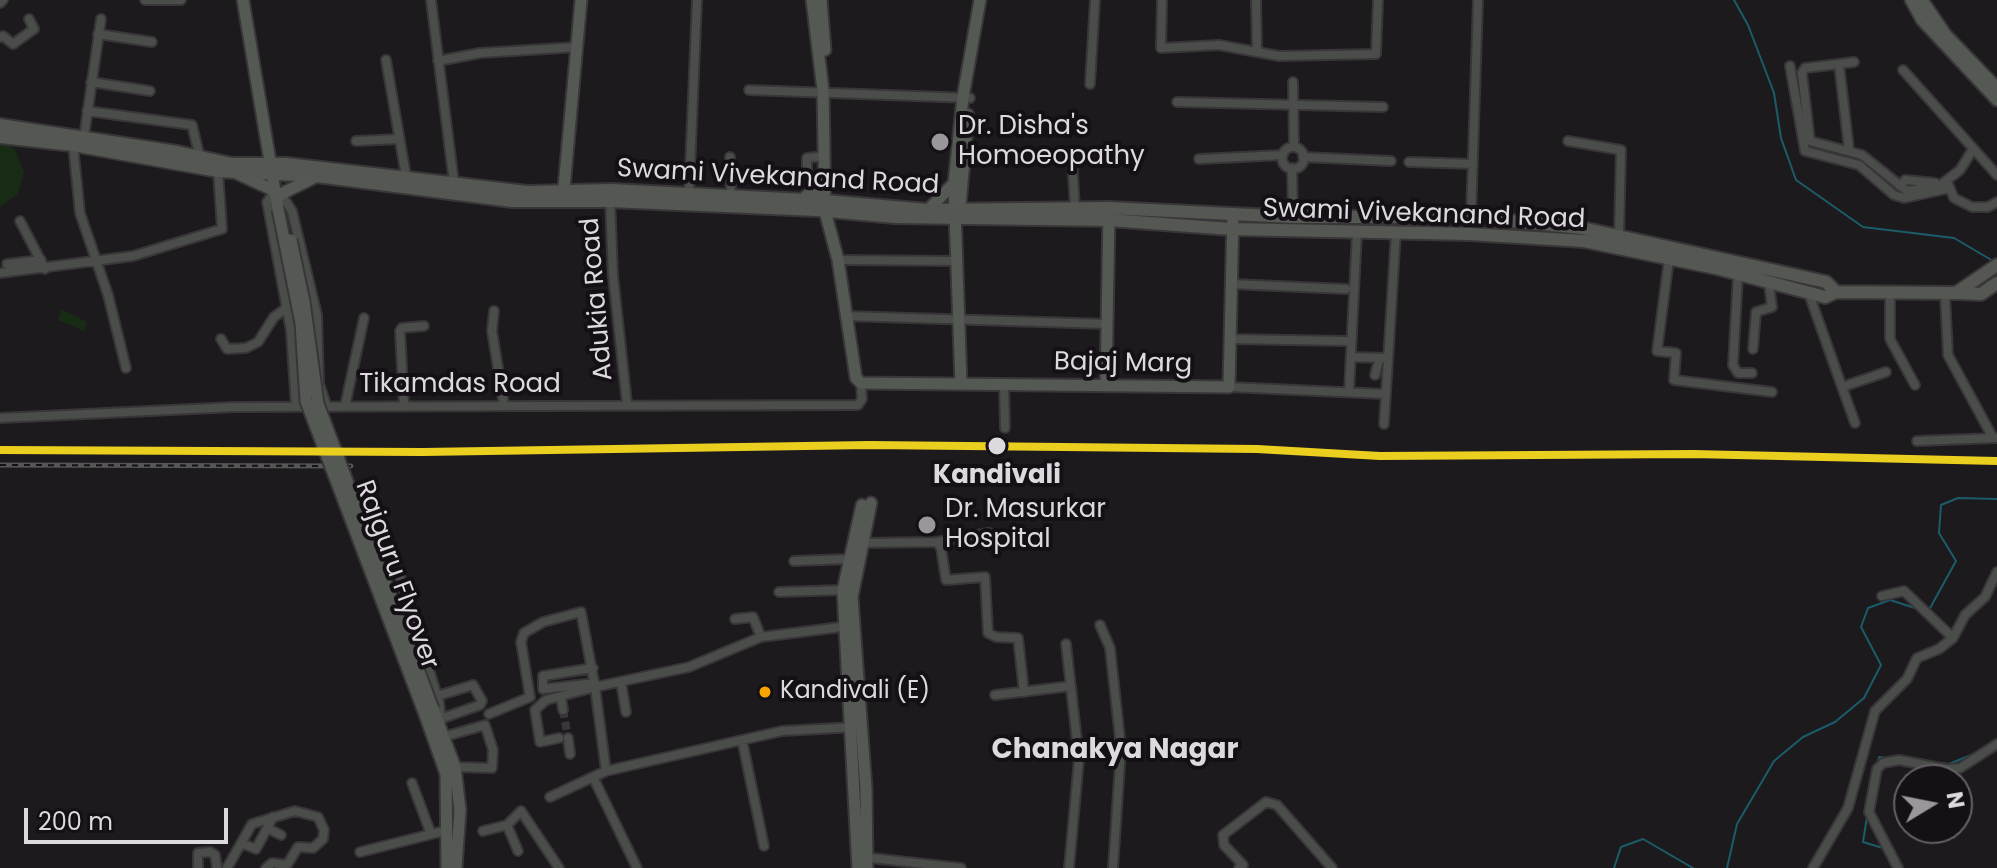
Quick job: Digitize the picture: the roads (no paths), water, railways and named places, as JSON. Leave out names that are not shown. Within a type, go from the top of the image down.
[{"type":"main road","name":"Swami Vivekanand Road","points":[[0,125],[218,171],[236,173],[275,168],[512,201],[689,194],[802,200],[828,209],[928,210],[956,214],[977,209],[1075,208],[1109,214]]},
{"type":"main road","name":"Swami Vivekanand Road","points":[[0,137],[79,141],[232,164],[406,176],[563,197]]},
{"type":"main road","points":[[802,200],[825,182]]},
{"type":"main road","name":"Swami Vivekanand Road","points":[[610,196],[956,214],[1109,214],[1357,232],[1584,241],[1825,297],[1836,292],[1968,296],[1988,284]]},
{"type":"main road","name":"Swami Vivekanand Road","points":[[1232,222],[1293,217],[1471,217],[1582,228],[1826,282],[1836,292]]},
{"type":"main road","points":[[1988,284],[1997,265]]},
{"type":"street","points":[[145,0],[181,0]]},
{"type":"street","points":[[243,0],[275,168]]},
{"type":"street","points":[[250,0],[275,168]]},
{"type":"street","points":[[431,0],[454,183]]},
{"type":"street","points":[[563,197],[581,0]]},
{"type":"street","points":[[689,194],[697,0]]},
{"type":"street","points":[[812,0],[826,91],[824,156],[828,209],[856,378],[861,383]]},
{"type":"street","points":[[821,0],[828,209]]},
{"type":"street","points":[[961,384],[956,214],[966,97],[980,0]]},
{"type":"street","points":[[966,97],[987,0]]},
{"type":"street","points":[[1090,84],[1095,0]]},
{"type":"street","points":[[1162,0],[1161,48],[1219,45],[1279,56],[1376,54],[1378,0]]},
{"type":"street","points":[[1256,0],[1257,50]]},
{"type":"street","points":[[1471,217],[1478,0]]},
{"type":"street","points":[[1911,0],[1922,20],[1997,100]]},
{"type":"street","points":[[1922,0],[1946,35],[1997,88]]},
{"type":"street","points":[[0,37],[13,44],[34,29],[29,19]]},
{"type":"street","points":[[101,19],[87,111],[79,141],[80,213],[94,263],[108,295],[126,368]]},
{"type":"street","points":[[98,34],[152,42]]},
{"type":"street","points":[[438,61],[480,53],[577,47]]},
{"type":"street","points":[[386,60],[406,176]]},
{"type":"street","points":[[1849,149],[1843,152],[1810,141],[1802,73],[1805,68],[1854,62]]},
{"type":"street","points":[[1839,64],[1849,149]]},
{"type":"street","points":[[1790,66],[1805,151],[1859,165],[1894,195],[1904,198],[1948,184],[1973,149]]},
{"type":"street","points":[[1903,70],[1997,175]]},
{"type":"street","points":[[91,82],[150,91]]},
{"type":"street","points":[[1293,82],[1294,147],[1303,157],[1391,161]]},
{"type":"street","points":[[749,90],[966,97]]},
{"type":"street","points":[[1177,102],[1383,107]]},
{"type":"street","points":[[87,111],[192,125],[200,158]]},
{"type":"street","points":[[356,141],[399,139]]},
{"type":"street","points":[[1568,141],[1621,150],[1619,236]]},
{"type":"street","points":[[1199,159],[1283,155],[1294,147]]},
{"type":"street","points":[[1849,149],[1862,155],[1900,186],[1920,191],[1948,184]]},
{"type":"street","points":[[1283,155],[1285,165],[1292,168],[1300,166],[1303,157]]},
{"type":"street","points":[[807,180],[807,158],[824,156]]},
{"type":"street","points":[[730,157],[731,196]]},
{"type":"street","points":[[1072,159],[1075,208]]},
{"type":"street","points":[[1409,162],[1473,164]]},
{"type":"street","name":"Rajguru Flyover","points":[[275,168],[281,208],[304,302],[314,392],[441,738]]},
{"type":"street","points":[[1292,168],[1293,217]]},
{"type":"street","points":[[6,268],[94,263],[159,251],[222,229],[218,171]]},
{"type":"street","points":[[236,173],[278,192],[292,211],[317,315],[319,384],[327,407]]},
{"type":"street","points":[[296,407],[288,307],[267,202],[278,192],[317,176]]},
{"type":"street","points":[[1900,186],[1905,180],[1935,183]]},
{"type":"street","points":[[958,184],[977,209]]},
{"type":"street","points":[[928,210],[958,184]]},
{"type":"street","points":[[1948,184],[1954,198],[1972,207],[1988,207],[1997,202]]},
{"type":"street","name":"Adukia Road","points":[[610,196],[613,275],[627,404]]},
{"type":"street","points":[[1106,386],[1109,214]]},
{"type":"street","points":[[20,221],[41,265]]},
{"type":"street","points":[[1229,387],[1232,222]]},
{"type":"street","points":[[1349,392],[1357,232]]},
{"type":"street","points":[[1384,424],[1396,232]]},
{"type":"street","points":[[1669,259],[1657,351],[1676,353],[1674,380],[1772,392]]},
{"type":"street","points":[[838,260],[957,261]]},
{"type":"street","points":[[1738,275],[1733,365],[1738,373],[1752,373]]},
{"type":"street","points":[[1753,349],[1756,312],[1772,307],[1769,283]]},
{"type":"street","points":[[1231,284],[1346,289]]},
{"type":"street","points":[[1890,293],[1890,339],[1915,385]]},
{"type":"street","points":[[1809,294],[1855,423]]},
{"type":"street","points":[[1917,441],[1995,438],[1948,355],[1951,294]]},
{"type":"street","points":[[221,339],[223,348],[246,348],[258,342],[274,317],[288,307]]},
{"type":"street","points":[[494,311],[492,331],[504,405]]},
{"type":"street","points":[[845,316],[1107,324]]},
{"type":"street","points":[[345,406],[364,318]]},
{"type":"street","points":[[404,406],[400,331],[424,326]]},
{"type":"street","points":[[1230,339],[1346,341]]},
{"type":"street","points":[[1351,357],[1388,360]]},
{"type":"street","points":[[1375,375],[1377,360]]},
{"type":"street","points":[[1842,387],[1886,372]]},
{"type":"street","name":"Tikamdas Road","points":[[0,418],[345,406],[858,405],[862,399],[861,383]]},
{"type":"street","name":"Bajaj Marg","points":[[861,383],[1229,387],[1385,394]]},
{"type":"street","points":[[1004,384],[1005,428]]},
{"type":"street","points":[[848,626],[853,582],[864,543],[867,504],[849,559],[843,590],[856,727],[862,863],[961,868]]},
{"type":"street","points":[[864,543],[937,542],[989,533]]},
{"type":"street","points":[[937,542],[941,548],[946,580],[985,577],[988,633],[996,637],[1018,638],[1024,692]]},
{"type":"street","points":[[794,561],[849,559]]},
{"type":"street","points":[[397,567],[398,583],[437,696],[432,713],[482,701],[473,685],[437,696]]},
{"type":"street","points":[[1813,868],[1848,808],[1875,711],[1907,679],[1917,658],[1939,649],[1953,638],[1965,615],[1985,597],[1997,572]]},
{"type":"street","points":[[779,592],[843,590]]},
{"type":"street","points":[[1882,596],[1904,591],[1918,601],[1953,638]]},
{"type":"street","points":[[489,714],[530,697],[521,642],[524,633],[543,622],[581,612],[593,668],[606,771]]},
{"type":"street","points":[[735,619],[753,617],[761,637]]},
{"type":"street","points":[[1100,625],[1113,663],[1121,748],[1113,868]]},
{"type":"street","points":[[593,668],[543,676],[543,689],[621,682],[689,667],[761,637],[848,626]]},
{"type":"street","points":[[1066,644],[1079,759],[1069,868]]},
{"type":"street","points":[[576,671],[578,685]]},
{"type":"street","points":[[621,682],[626,712]]},
{"type":"street","points":[[570,754],[565,738],[540,742],[535,710],[541,703],[595,685]]},
{"type":"street","points":[[995,695],[1071,686]]},
{"type":"street","points":[[561,697],[563,710]]},
{"type":"street","points":[[441,738],[485,725],[493,750],[492,768],[455,767]]},
{"type":"street","points":[[550,797],[606,771],[782,731],[856,727]]},
{"type":"street","points":[[441,738],[462,736]]},
{"type":"street","points":[[441,738],[455,767],[456,868]]},
{"type":"street","points":[[441,738],[454,810],[448,830],[447,868]]},
{"type":"street","points":[[742,740],[764,846]]},
{"type":"street","points":[[1898,868],[1869,812],[1877,769],[1883,763],[1899,760],[1946,769],[1960,768],[1997,744]]},
{"type":"street","points":[[593,777],[637,868]]},
{"type":"street","points":[[412,783],[431,834]]},
{"type":"street","points":[[1242,867],[1224,845],[1223,835],[1266,802],[1277,805],[1332,868]]},
{"type":"street","points":[[227,868],[252,824],[305,811],[318,817],[324,830],[323,839],[313,848],[298,847],[287,865],[272,863],[266,868]]},
{"type":"street","points":[[483,831],[507,825],[521,811],[559,868]]},
{"type":"street","points":[[241,843],[256,849],[273,817]]},
{"type":"street","points":[[507,825],[518,851]]},
{"type":"street","points":[[267,828],[281,835]]},
{"type":"street","points":[[360,852],[448,830]]},
{"type":"street","points":[[198,868],[198,853],[210,852],[215,855],[217,868]]},
{"type":"waterway","points":[[1734,0],[1748,25],[1774,93],[1781,138],[1796,180],[1863,227],[1954,238],[1993,261]]},
{"type":"waterway","points":[[1929,610],[1956,561],[1939,533],[1941,505],[1958,498],[1997,499]]},
{"type":"waterway","points":[[1727,868],[1737,824],[1774,761],[1803,737],[1835,722],[1864,698],[1881,665],[1861,627],[1868,608],[1890,600],[1918,609]]},
{"type":"waterway","points":[[1932,762],[1949,764],[1976,753]]},
{"type":"waterway","points":[[1878,763],[1879,757],[1886,758]]},
{"type":"waterway","points":[[1867,817],[1863,842],[1883,848]]},
{"type":"waterway","points":[[1614,868],[1621,847],[1643,839],[1693,868]]},
{"type":"tunnel","points":[[563,710],[568,738]]},
{"type":"railway","points":[[0,465],[351,466]]},
{"type":"place","name":"Dr. Disha's Homoeopathy","points":[[940,142]]},
{"type":"place","name":"Kandivali","points":[[997,446]]},
{"type":"place","name":"Dr. Masurkar Hospital","points":[[927,525]]},
{"type":"place","name":"Kandivali (E)","points":[[765,692]]},
{"type":"district","name":"Chanakya Nagar","points":[[1115,751]]}]
